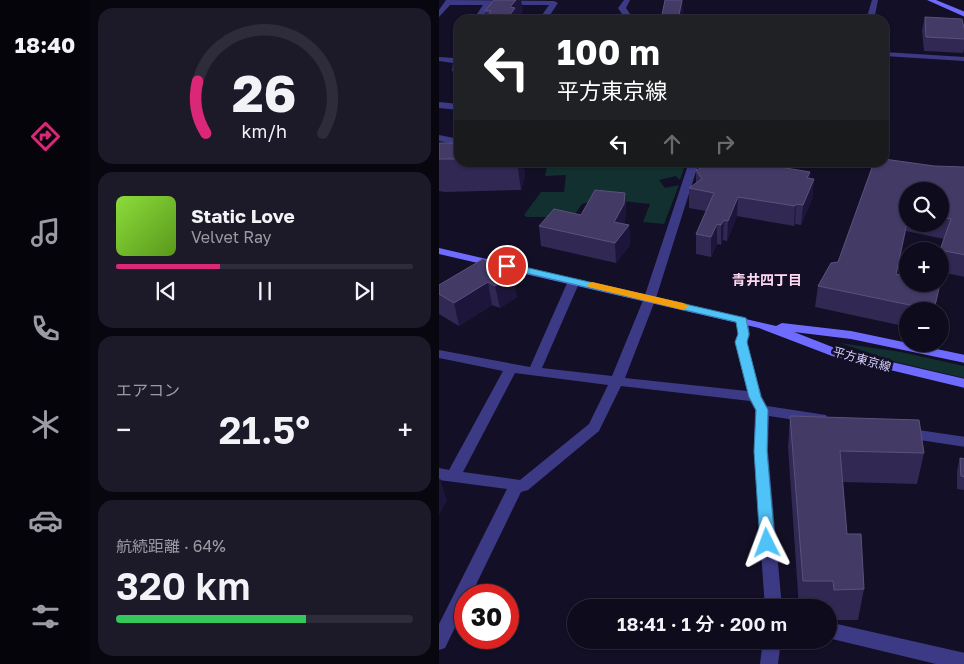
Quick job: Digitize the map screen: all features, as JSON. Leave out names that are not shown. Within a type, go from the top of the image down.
[{"type":"main road","points":[[930,0],[964,14]]},
{"type":"main road","name":"平方東京線","points":[[439,250],[763,325],[851,335],[964,359]]},
{"type":"main road","name":"平方東京線","points":[[763,325],[837,353],[964,384]]},
{"type":"street","points":[[625,15],[622,8],[627,0]]},
{"type":"street","points":[[871,15],[875,0]]},
{"type":"street","points":[[439,15],[449,2],[555,3],[546,15]]},
{"type":"street","points":[[480,15],[488,3]]},
{"type":"street","points":[[889,54],[964,59]]},
{"type":"street","points":[[439,59],[454,61]]},
{"type":"street","points":[[439,105],[454,107]]},
{"type":"street","points":[[439,138],[454,141]]},
{"type":"street","points":[[511,368],[446,475],[523,486],[594,427],[617,380],[650,298],[692,167]]},
{"type":"street","points":[[533,372],[574,281]]},
{"type":"street","points":[[742,320],[744,334],[741,342],[758,403],[773,599]]},
{"type":"street","points":[[439,354],[533,372],[611,382],[617,380],[758,403],[839,422]]},
{"type":"street","points":[[887,430],[964,442]]},
{"type":"street","points":[[439,642],[517,485]]},
{"type":"street","points":[[837,632],[964,661]]},
{"type":"street","points":[[769,664],[771,649]]},
{"type":"green space","points":[[547,167],[685,167],[680,180],[676,176],[659,180],[665,188],[679,185],[664,224],[643,222],[650,204],[601,199],[582,204],[570,221],[548,217],[527,217],[524,215],[541,192],[564,192],[566,175],[545,176]]},
{"type":"green space","points":[[840,343],[901,352],[964,366],[964,378],[896,362]]},
{"type":"building","points":[[494,0],[516,0],[510,7],[515,8],[510,15],[488,15],[491,11],[485,11]]},
{"type":"building","points":[[665,0],[682,0],[679,15],[662,15]]},
{"type":"building","points":[[925,17],[962,19],[965,39],[926,37]]},
{"type":"building","points":[[439,143],[454,143],[454,159],[439,159]]},
{"type":"building","points":[[889,160],[934,166],[965,167],[965,255],[949,252],[949,242],[943,242],[946,232],[949,232],[951,219],[949,219],[949,182],[899,182],[899,232],[905,232],[903,242],[899,242],[899,260],[896,274],[899,275],[899,292],[938,292],[936,302],[899,303],[818,286],[831,263],[838,262],[872,167],[889,167]]},
{"type":"building","points":[[704,167],[780,167],[810,172],[807,178],[814,179],[803,205],[796,204],[795,206],[738,197],[728,221],[724,220],[721,225],[717,224],[711,237],[696,234],[714,193],[689,188],[702,179],[696,170]]},
{"type":"building","points":[[595,190],[625,193],[624,204],[614,222],[629,225],[615,243],[539,226],[554,209],[581,215]]},
{"type":"building","points":[[483,259],[513,275],[495,286],[488,282],[454,303],[439,294],[439,285]]},
{"type":"building","points":[[790,416],[919,420],[924,453],[840,451],[847,534],[861,534],[864,589],[834,590],[833,581],[803,581]]},
{"type":"building","points":[[960,458],[965,459],[965,477],[961,476]]},
{"type":"slow traffic","points":[[592,285],[683,306]]},
{"type":"district","name":"青井四丁目","points":[[767,279]]},
{"type":"route","points":[[507,266],[742,320],[744,334],[741,342],[755,397],[762,410],[761,451],[767,543]]}]
